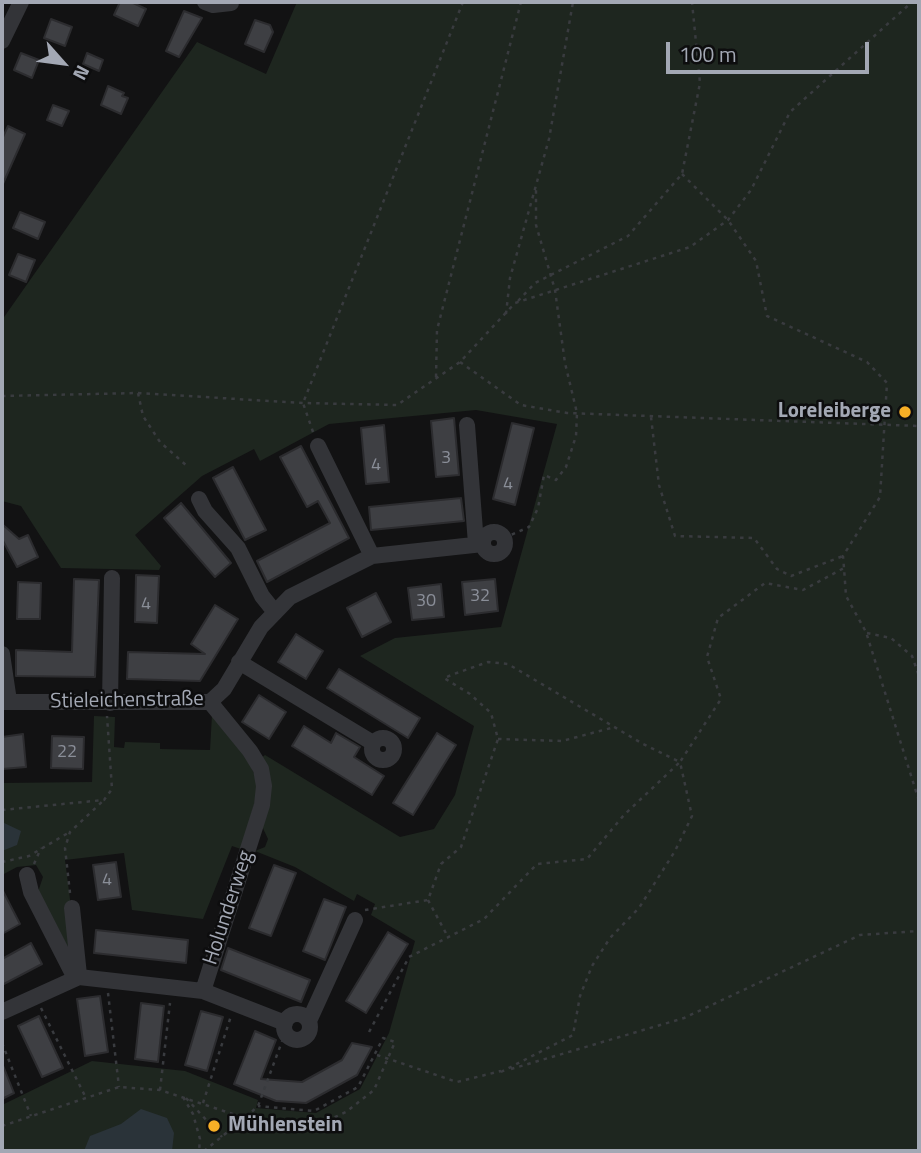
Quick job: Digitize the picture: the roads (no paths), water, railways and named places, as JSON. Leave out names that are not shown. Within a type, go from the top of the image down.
[{"type":"street","points":[[2,41],[21,2]]},
{"type":"street","points":[[205,2],[213,5],[231,3]]},
{"type":"street","points":[[467,425],[480,544]]},
{"type":"street","points":[[318,446],[372,556]]},
{"type":"street","points":[[199,499],[205,511],[238,548],[257,587],[274,611]]},
{"type":"street","name":"Stieleichenstraße","points":[[5,702],[210,702],[224,689],[274,611],[290,597],[372,556],[480,544],[491,532],[499,533],[504,538]]},
{"type":"street","points":[[108,703],[112,578]]},
{"type":"street","points":[[2,654],[5,702]]},
{"type":"street","points":[[239,662],[373,743]]},
{"type":"street","name":"Holunderweg","points":[[203,991],[262,805],[261,769],[210,702]]},
{"type":"street","points":[[27,875],[31,892],[77,977]]},
{"type":"street","points":[[72,908],[77,977]]},
{"type":"street","points":[[2,1012],[77,977],[203,991],[285,1027],[296,1014],[309,1021],[347,932],[355,920]]},
{"type":"place","name":"Loreleiberge","points":[[905,412]]},
{"type":"place","name":"Mühlenstein","points":[[214,1126]]}]
